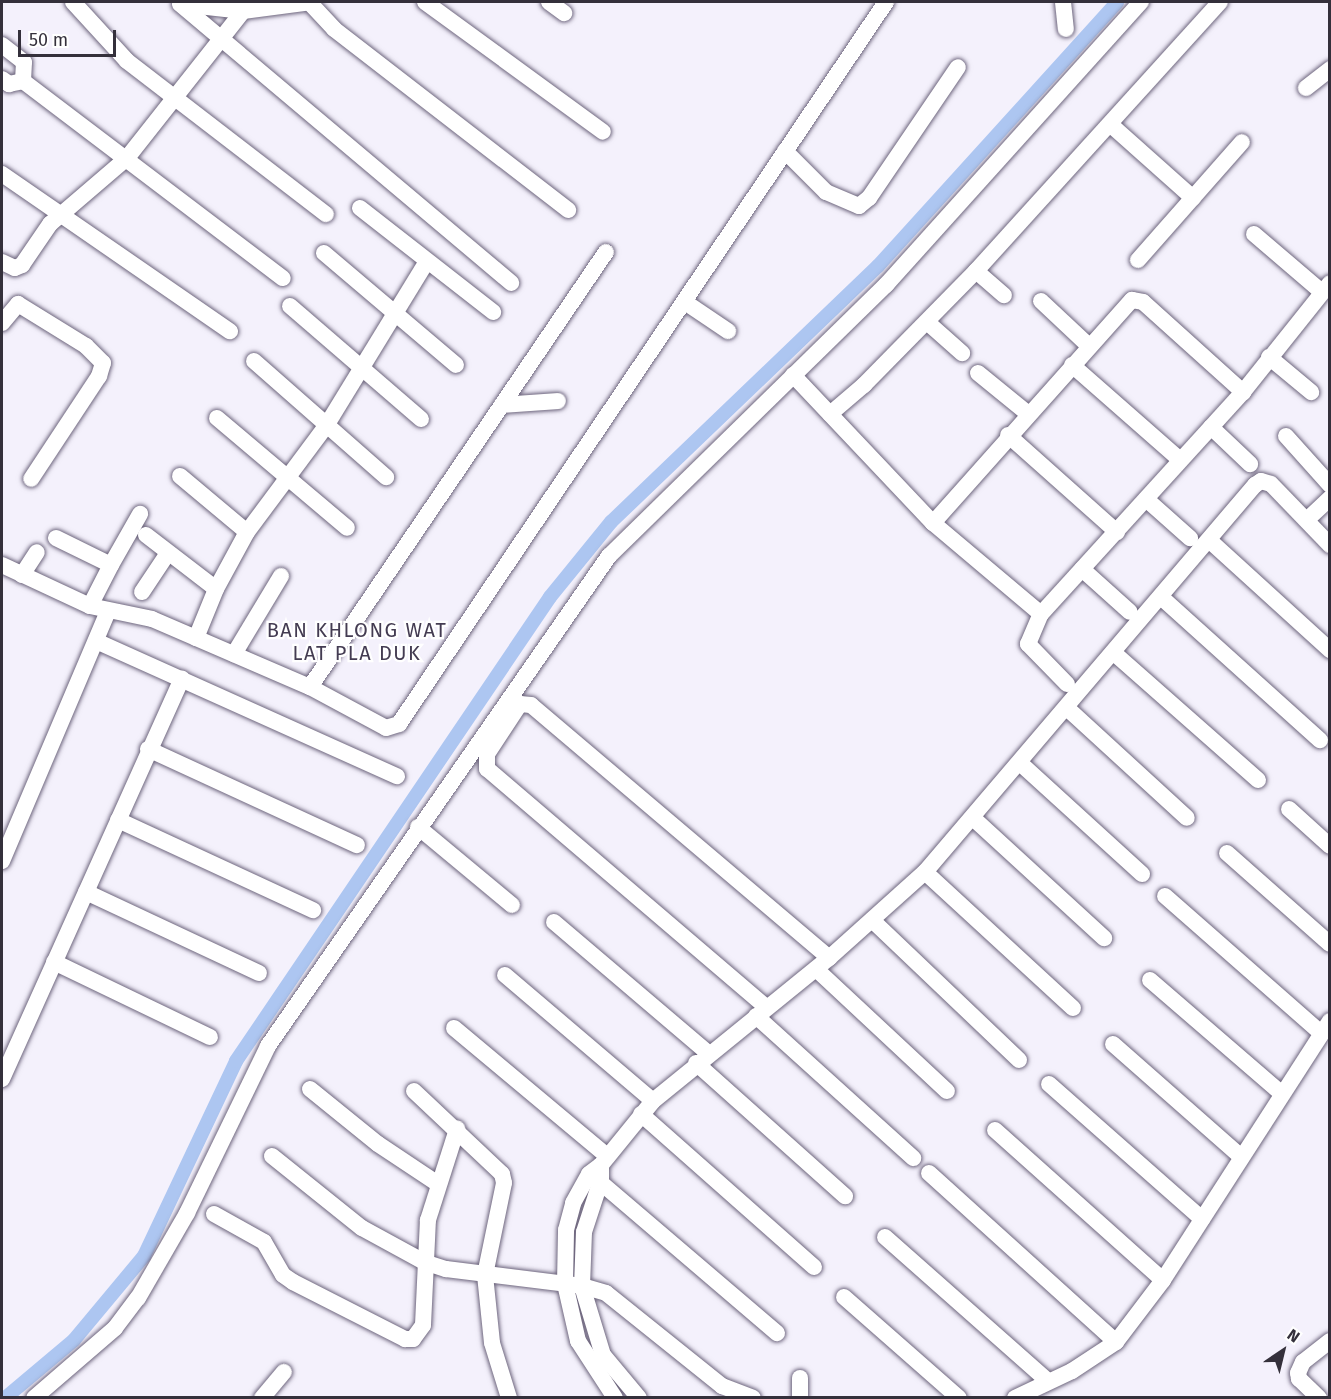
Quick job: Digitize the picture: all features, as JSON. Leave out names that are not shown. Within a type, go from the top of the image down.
[{"type":"street","points":[[74,2],[127,61],[326,214]]},
{"type":"street","points":[[511,283],[219,40],[180,4],[243,11],[310,2],[334,29],[568,210]]},
{"type":"street","points":[[425,2],[603,132]]},
{"type":"street","points":[[549,2],[564,13]]},
{"type":"street","points":[[2,565],[90,606],[108,611],[133,612],[234,654],[310,687],[386,728],[399,724],[886,2]]},
{"type":"street","points":[[1063,2],[1066,29]]},
{"type":"street","points":[[34,1398],[115,1328],[144,1289],[187,1213],[268,1046],[418,827],[609,556],[886,285],[1141,2]]},
{"type":"street","points":[[830,414],[927,322],[976,271],[1220,2]]},
{"type":"street","points":[[2,262],[15,268],[22,265],[61,213],[127,158],[176,100],[243,11]]},
{"type":"street","points":[[2,45],[24,62],[23,81]]},
{"type":"street","points":[[785,151],[826,192],[859,206],[870,198],[958,67]]},
{"type":"street","points":[[1306,88],[1329,69]]},
{"type":"street","points":[[2,79],[9,84],[23,81],[283,278]]},
{"type":"street","points":[[1110,124],[1193,198]]},
{"type":"street","points":[[1138,260],[1242,142]]},
{"type":"street","points":[[2,174],[230,331]]},
{"type":"street","points":[[360,208],[493,312]]},
{"type":"street","points":[[1067,684],[1028,644],[1041,614],[1211,428],[1326,287],[1254,234]]},
{"type":"street","points":[[310,687],[606,252]]},
{"type":"street","points":[[324,253],[456,365]]},
{"type":"street","points":[[196,638],[216,589],[247,532],[288,480],[326,426],[427,261]]},
{"type":"street","points":[[976,271],[1004,295]]},
{"type":"street","points":[[933,523],[1027,413],[1126,304],[1136,300],[1242,392]]},
{"type":"street","points":[[1041,301],[1089,346]]},
{"type":"street","points":[[685,302],[728,331]]},
{"type":"street","points":[[2,323],[18,304],[86,346],[103,363],[99,376],[31,479]]},
{"type":"street","points":[[290,306],[422,419]]},
{"type":"street","points":[[927,322],[962,353]]},
{"type":"street","points":[[1269,357],[1311,392]]},
{"type":"street","points":[[254,361],[386,477]]},
{"type":"street","points":[[1072,365],[1180,460]]},
{"type":"street","points":[[978,373],[1027,413]]},
{"type":"street","points":[[793,375],[933,523],[1041,614]]},
{"type":"street","points":[[502,405],[558,401]]},
{"type":"street","points":[[218,418],[347,528]]},
{"type":"street","points":[[1211,428],[1250,464]]},
{"type":"street","points":[[1008,435],[1117,532]]},
{"type":"street","points":[[1286,436],[1329,485]]},
{"type":"street","points":[[180,476],[247,532]]},
{"type":"street","points":[[615,1398],[596,1373],[578,1341],[565,1284],[566,1230],[573,1203],[641,1114],[702,1058],[829,958],[925,872],[1068,709],[1261,481],[1271,484],[1329,545]]},
{"type":"street","points":[[1312,516],[1329,498]]},
{"type":"street","points":[[1146,499],[1190,538]]},
{"type":"street","points":[[90,606],[140,514]]},
{"type":"street","points":[[146,535],[216,589]]},
{"type":"street","points":[[56,538],[111,565]]},
{"type":"street","points":[[1209,540],[1329,650]]},
{"type":"street","points":[[22,575],[38,552]]},
{"type":"street","points":[[142,592],[168,553]]},
{"type":"street","points":[[1082,569],[1130,612]]},
{"type":"street","points":[[234,654],[281,576]]},
{"type":"street","points":[[1161,597],[1320,740]]},
{"type":"street","points":[[2,861],[108,611]]},
{"type":"street","points":[[96,641],[397,776]]},
{"type":"street","points":[[1114,652],[1258,780]]},
{"type":"street","points":[[2,1079],[148,749],[182,679]]},
{"type":"street","points":[[829,958],[531,705],[520,704],[487,754],[487,769],[761,1012],[913,1158]]},
{"type":"street","points":[[1068,709],[1187,818]]},
{"type":"street","points":[[148,749],[357,845]]},
{"type":"street","points":[[1020,764],[1142,874]]},
{"type":"street","points":[[1289,808],[1329,846]]},
{"type":"street","points":[[973,818],[1104,938]]},
{"type":"street","points":[[118,820],[313,910]]},
{"type":"street","points":[[418,827],[512,905]]},
{"type":"street","points":[[1227,853],[1329,944]]},
{"type":"street","points":[[925,872],[1072,1008]]},
{"type":"street","points":[[86,892],[259,973]]},
{"type":"street","points":[[1015,1398],[1097,1358],[1116,1342],[1162,1280],[1325,1027],[1165,896]]},
{"type":"street","points":[[872,920],[1019,1060]]},
{"type":"street","points":[[554,922],[702,1058],[845,1196]]},
{"type":"street","points":[[54,962],[210,1037]]},
{"type":"street","points":[[816,969],[947,1091]]},
{"type":"street","points":[[505,975],[653,1101]]},
{"type":"street","points":[[1150,980],[1281,1093]]},
{"type":"street","points":[[454,1028],[600,1169],[777,1333]]},
{"type":"street","points":[[1113,1044],[1241,1157]]},
{"type":"street","points":[[1049,1084],[1202,1219]]},
{"type":"street","points":[[310,1089],[378,1144],[438,1184]]},
{"type":"street","points":[[414,1091],[494,1164],[504,1183],[485,1275],[492,1343],[509,1398]]},
{"type":"street","points":[[641,1114],[814,1267]]},
{"type":"street","points":[[214,1214],[264,1242],[283,1275],[292,1282],[405,1339],[413,1339],[423,1325],[424,1262],[428,1220],[457,1128]]},
{"type":"street","points":[[995,1130],[1162,1280]]},
{"type":"street","points":[[272,1156],[362,1228],[424,1262],[485,1275],[582,1286],[618,1300],[722,1386],[753,1398]]},
{"type":"street","points":[[600,1169],[585,1232],[582,1286],[603,1355],[639,1398]]},
{"type":"street","points":[[929,1173],[1116,1342]]},
{"type":"street","points":[[885,1237],[1048,1381]]},
{"type":"street","points":[[844,1297],[959,1398]]},
{"type":"street","points":[[1319,1398],[1299,1379],[1298,1373],[1303,1362],[1329,1341]]},
{"type":"street","points":[[262,1398],[284,1372]]},
{"type":"street","points":[[800,1378],[800,1397]]},
{"type":"waterway","points":[[5,1398],[74,1340],[144,1256],[236,1061],[550,597],[611,522],[878,266],[1117,2]]},
{"type":"district","name":"BAN KHLONG WAT LAT PLA DUK","points":[[357,642]]}]
